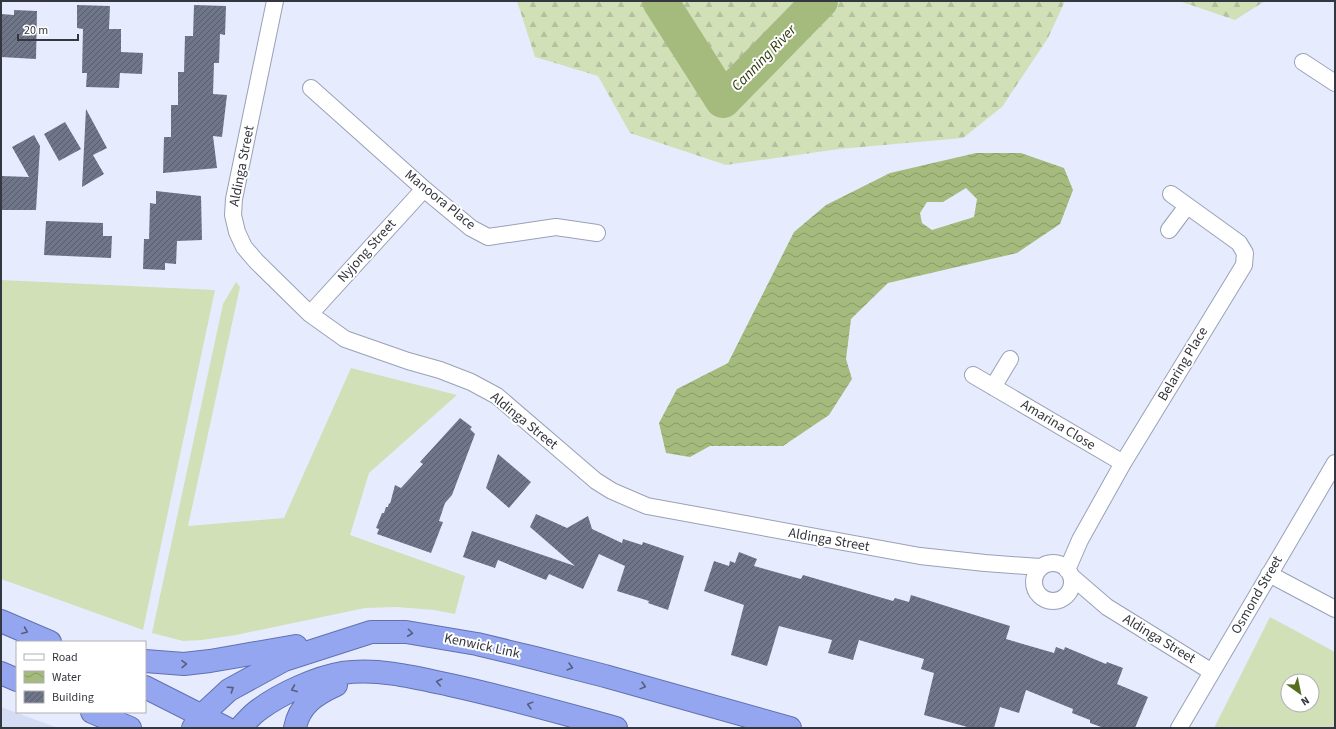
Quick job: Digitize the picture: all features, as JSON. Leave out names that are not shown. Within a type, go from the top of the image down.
[{"type":"highway","points":[[1,622],[48,641]]},
{"type":"highway","points":[[146,661],[184,664],[210,662],[371,632]]},
{"type":"highway","name":"Kenwick Link","points":[[197,722],[228,690],[284,660],[371,632],[406,632],[477,644],[605,676],[790,728]]},
{"type":"highway","points":[[295,728],[296,720],[300,713],[314,696],[334,686],[373,672]]},
{"type":"highway","points":[[240,728],[259,710],[287,692],[314,681],[341,673],[373,672],[410,676],[477,691],[616,728]]},
{"type":"highway","points":[[1,673],[16,680]]},
{"type":"highway","points":[[146,688],[197,722],[226,728]]},
{"type":"highway","points":[[94,713],[129,728]]},
{"type":"street","name":"Aldinga Street","points":[[275,1],[234,199],[233,215],[236,232],[244,247],[256,261],[310,314],[345,339],[408,361],[440,370],[471,382],[497,396],[596,481],[612,491],[647,506],[920,556],[1008,564],[1060,564],[1106,607],[1212,672]]},
{"type":"street","points":[[1303,62],[1335,83]]},
{"type":"street","name":"Manoora Place","points":[[311,88],[424,189],[471,228],[488,237],[556,227],[597,233]]},
{"type":"street","name":"Nyjong Street","points":[[310,314],[424,189]]},
{"type":"street","name":"Belaring Place","points":[[1069,573],[1080,540],[1123,463],[1244,265],[1245,253],[1239,243],[1171,194]]},
{"type":"street","points":[[1170,230],[1187,206]]},
{"type":"street","points":[[993,387],[1010,359]]},
{"type":"street","name":"Amarina Close","points":[[973,375],[1123,463]]},
{"type":"street","name":"Osmond Street","points":[[1179,728],[1335,463]]},
{"type":"street","name":"Belaring Place","points":[[1046,565],[1080,540]]},
{"type":"street","points":[[1008,564],[1034,585]]},
{"type":"street","points":[[1046,565],[1036,575],[1034,585],[1035,590],[1040,597],[1049,600],[1058,600],[1066,595],[1071,586],[1069,573]]},
{"type":"street","points":[[1269,574],[1335,609]]},
{"type":"street","name":"Aldinga Street","points":[[1066,595],[1106,607]]},
{"type":"shaded area","points":[[1,707],[58,728],[1,728]]},
{"type":"green space","points":[[517,1],[1065,1],[1048,38],[1002,107],[963,138],[839,149],[726,165],[630,133],[598,76],[535,57]]},
{"type":"green space","points":[[1179,1],[1265,1],[1235,20]]},
{"type":"green space","points":[[1,280],[215,290],[143,630],[1,579]]},
{"type":"green space","points":[[236,282],[240,287],[188,526],[284,518],[351,368],[457,395],[369,473],[350,535],[465,576],[455,614],[434,610],[397,607],[365,608],[236,635],[202,640],[183,641],[152,633],[223,304]]},
{"type":"green space","points":[[1270,617],[1335,652],[1335,728],[1214,728]]},
{"type":"water","points":[[976,153],[1021,153],[1064,168],[1073,190],[1060,224],[1017,253],[888,283],[851,319],[846,359],[852,379],[829,415],[783,446],[710,446],[690,457],[666,453],[659,423],[677,389],[728,363],[794,232],[826,205],[890,173]],"holes":[[[966,188],[977,199],[974,217],[932,230],[922,223],[920,213],[927,202],[943,202]]]},
{"type":"building","points":[[77,5],[110,6],[109,29],[121,29],[121,52],[143,53],[142,74],[120,73],[119,88],[86,87],[87,73],[82,73],[83,29],[77,28]]},
{"type":"building","points":[[194,5],[226,6],[225,35],[220,34],[219,63],[214,63],[213,94],[227,95],[222,137],[213,136],[217,168],[163,173],[164,137],[171,137],[171,105],[178,105],[178,72],[184,72],[185,36],[193,36]]},
{"type":"building","points":[[14,10],[37,11],[36,59],[1,57],[1,14],[14,15]]},
{"type":"building","points":[[86,109],[107,148],[93,155],[104,174],[82,187]]},
{"type":"building","points":[[65,122],[81,149],[59,161],[44,134]]},
{"type":"building","points":[[34,135],[40,146],[36,210],[1,210],[1,176],[29,177],[12,147]]},
{"type":"building","points":[[156,191],[201,196],[202,240],[177,241],[176,264],[165,263],[165,270],[143,269],[144,239],[149,239],[150,203],[156,204]]},
{"type":"building","points":[[46,221],[103,223],[103,236],[112,236],[111,258],[44,255]]},
{"type":"building","points":[[460,418],[472,427],[470,429],[475,434],[452,495],[445,503],[439,521],[443,522],[431,553],[377,534],[379,529],[376,528],[382,513],[384,513],[386,507],[388,507],[389,503],[390,504],[395,485],[401,488],[423,464],[420,462]]},
{"type":"building","points":[[498,454],[531,482],[509,508],[486,488]]},
{"type":"building","points":[[536,514],[567,528],[588,516],[592,529],[622,543],[623,539],[642,545],[643,542],[684,556],[668,610],[648,603],[649,601],[617,591],[625,566],[599,554],[583,589],[549,574],[546,580],[498,560],[495,568],[463,557],[472,531],[575,566],[530,527]]},
{"type":"building","points":[[739,552],[757,559],[754,566],[797,578],[801,579],[803,575],[893,601],[895,598],[909,602],[911,595],[1010,626],[1006,639],[1054,653],[1056,647],[1064,650],[1065,647],[1106,664],[1107,662],[1123,668],[1117,684],[1148,697],[1135,728],[1104,728],[1090,723],[1090,720],[1072,713],[1073,709],[1026,690],[1019,713],[1000,707],[994,728],[971,728],[924,715],[934,673],[921,669],[924,659],[859,640],[853,660],[828,653],[832,640],[779,626],[767,666],[731,655],[744,605],[704,591],[714,561],[729,566],[730,561],[735,563]]},
{"type":"waterway","name":"Canning River","points":[[660,1],[723,100],[820,1]]}]
